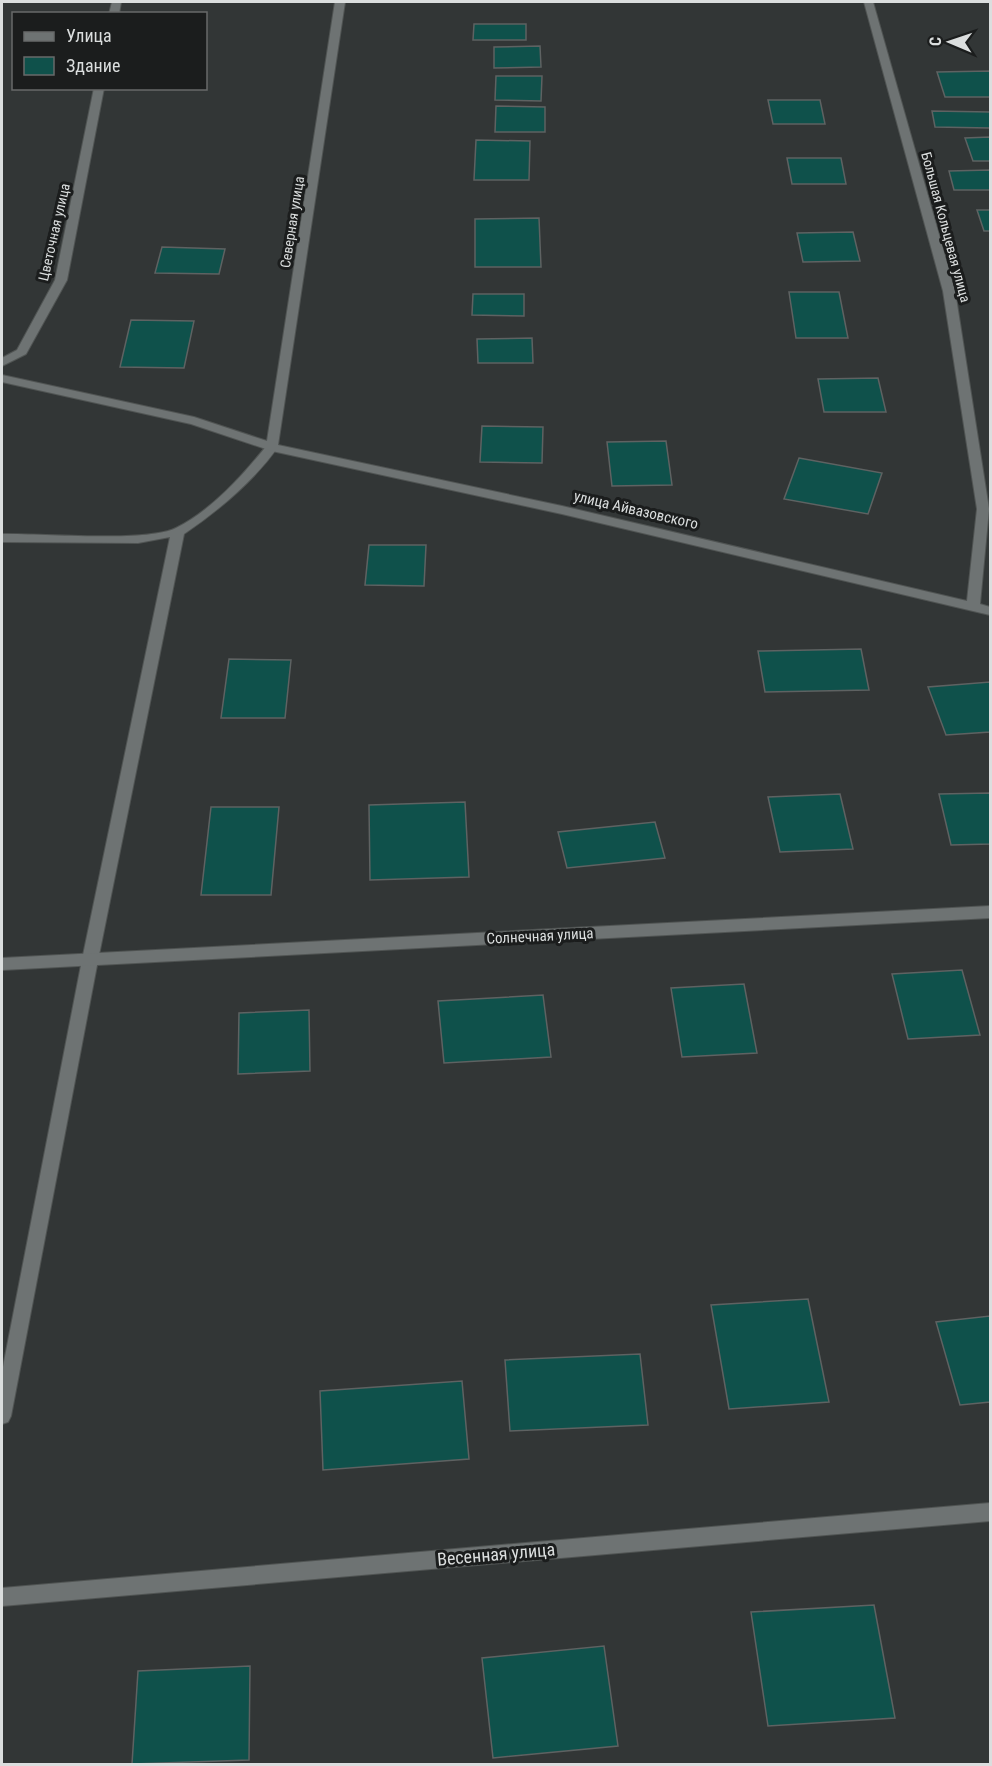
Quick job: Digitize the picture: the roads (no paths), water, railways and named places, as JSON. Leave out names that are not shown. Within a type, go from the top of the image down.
[{"type":"street","name":"Северная улица","points":[[272,447],[340,2]]},
{"type":"street","name":"Большая Кольцевая улица","points":[[869,2],[949,291],[983,509],[973,607]]},
{"type":"street","name":"Цветочная улица","points":[[2,363],[22,352],[61,280],[99,90]]},
{"type":"street","name":"улица Айвазовского","points":[[2,379],[194,421],[272,447],[562,510],[990,610]]},
{"type":"street","points":[[2,538],[138,539],[178,532],[209,512],[235,484],[255,468],[272,447]]},
{"type":"street","points":[[2,1416],[90,960],[178,532]]},
{"type":"street","name":"Солнечная улица","points":[[2,964],[990,912]]},
{"type":"street","name":"Весенная улица","points":[[2,1597],[990,1512]]}]
